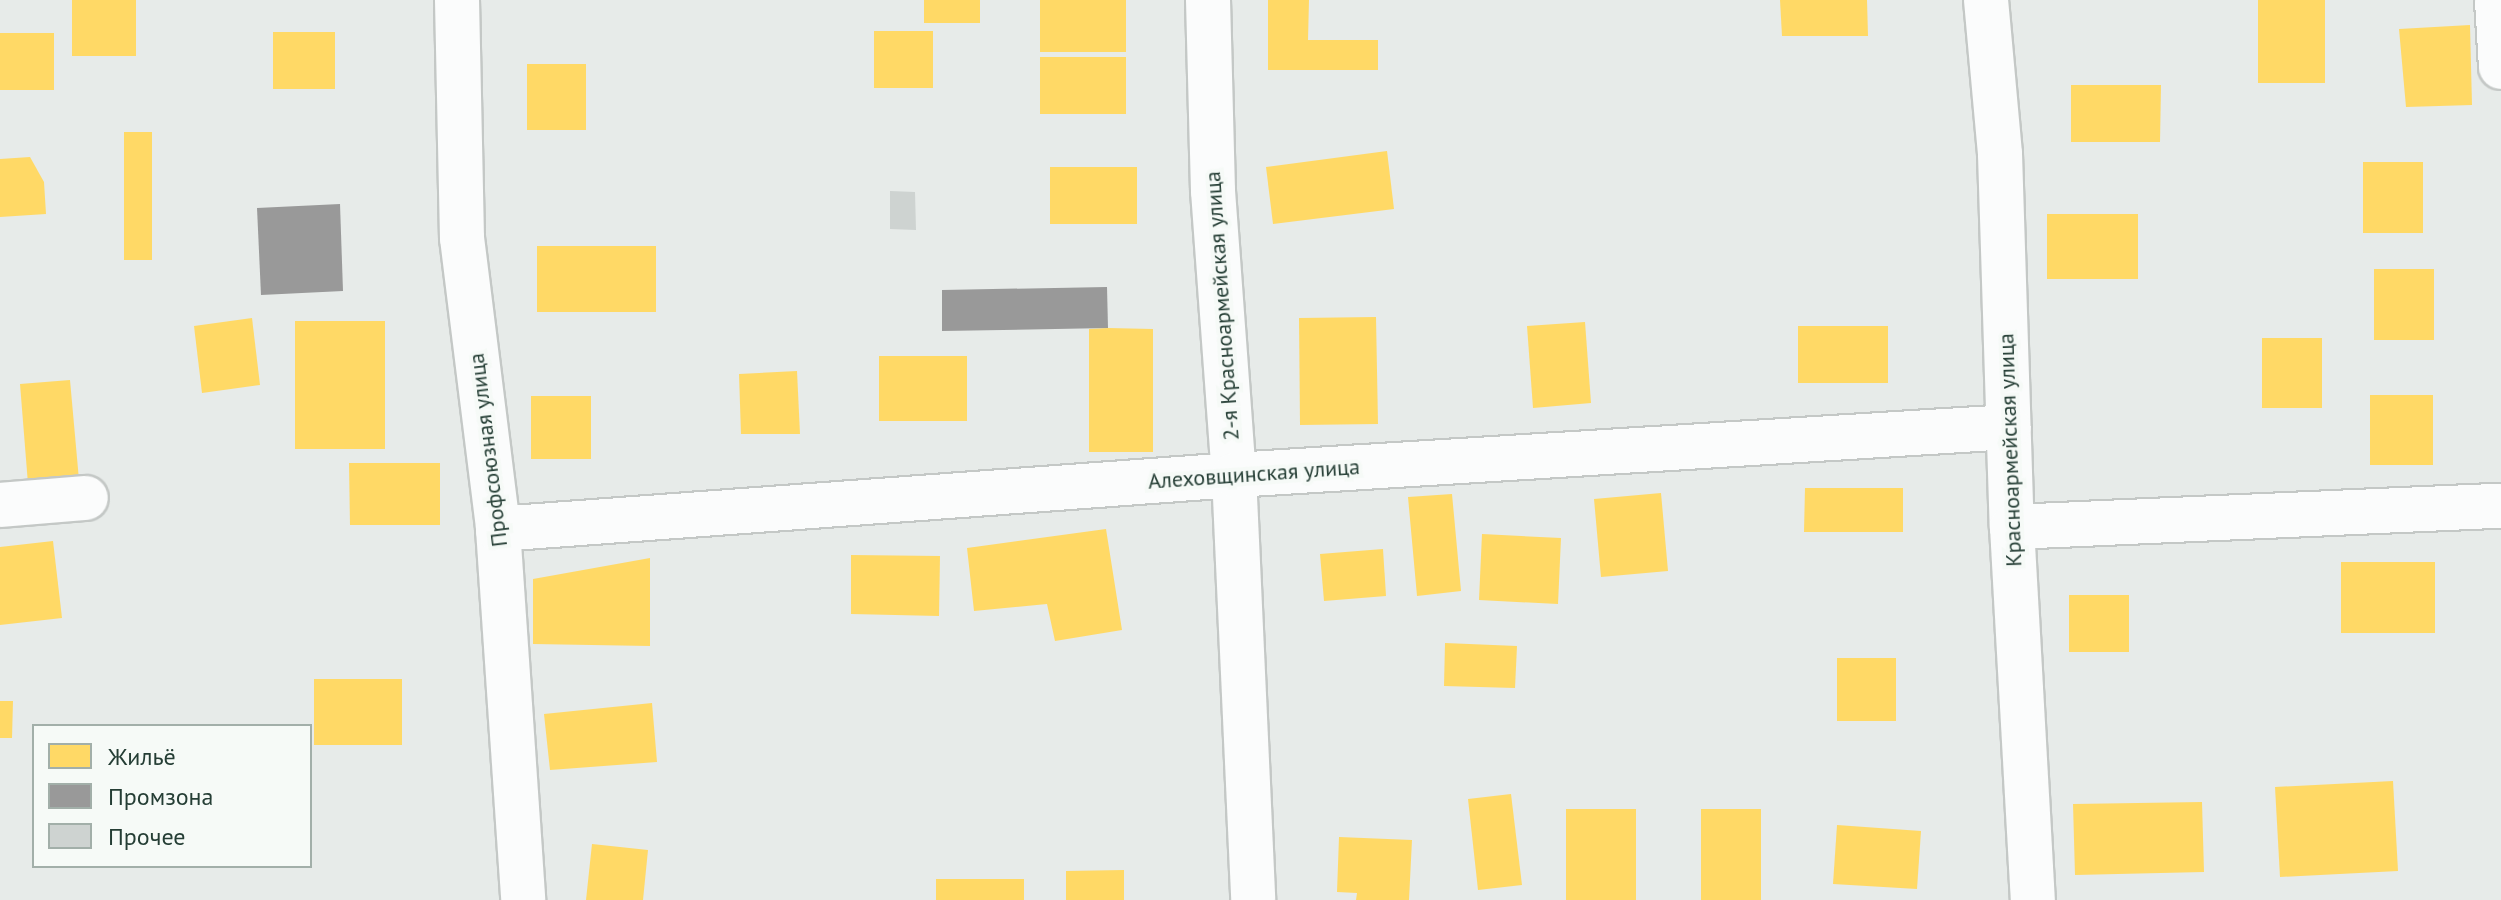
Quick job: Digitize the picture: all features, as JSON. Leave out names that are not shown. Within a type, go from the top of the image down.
[{"type":"street","name":"Профсоюзная улица","points":[[457,0],[462,238],[498,529],[523,900]]},
{"type":"street","name":"2-я Красноармейская улица","points":[[1208,0],[1213,191],[1234,475],[1253,900]]},
{"type":"street","name":"Красноармейская улица","points":[[1986,0],[2000,154],[2012,527],[2033,900]]},
{"type":"street","points":[[2497,0],[2501,67]]},
{"type":"street","name":"Алеховщинская улица","points":[[498,529],[1234,475],[2009,427]]},
{"type":"street","points":[[0,505],[86,498]]},
{"type":"street","points":[[2012,527],[2501,506]]},
{"type":"building: Жильё","points":[[72,0],[136,0],[136,56],[72,56]]},
{"type":"building: Жильё","points":[[924,0],[980,0],[980,23],[924,23]]},
{"type":"building: Жильё","points":[[1040,0],[1126,0],[1126,52],[1040,52]]},
{"type":"building: Жильё","points":[[1268,0],[1309,0],[1308,40],[1378,40],[1378,70],[1268,70]]},
{"type":"building: Жильё","points":[[1780,0],[1867,0],[1868,36],[1782,36]]},
{"type":"building: Жильё","points":[[2258,0],[2325,0],[2325,83],[2258,83]]},
{"type":"building: Жильё","points":[[2470,25],[2472,105],[2406,107],[2399,29]]},
{"type":"building: Жильё","points":[[874,31],[933,31],[933,88],[874,88]]},
{"type":"building: Жильё","points":[[273,32],[335,32],[335,89],[273,89]]},
{"type":"building: Жильё","points":[[0,33],[54,33],[54,90],[0,90]]},
{"type":"building: Жильё","points":[[1040,57],[1126,57],[1126,114],[1040,114]]},
{"type":"building: Жильё","points":[[527,64],[586,64],[586,130],[527,130]]},
{"type":"building: Жильё","points":[[2071,85],[2161,85],[2160,142],[2071,142]]},
{"type":"building: Жильё","points":[[124,132],[152,132],[152,260],[124,260]]},
{"type":"building: Жильё","points":[[1387,151],[1394,209],[1273,224],[1266,167]]},
{"type":"building: Жильё","points":[[30,157],[44,182],[46,214],[0,217],[0,159]]},
{"type":"building: Жильё","points":[[2363,162],[2423,162],[2423,233],[2363,233]]},
{"type":"building: Жильё","points":[[1050,167],[1137,167],[1137,224],[1050,224]]},
{"type":"building: Жильё","points":[[2047,214],[2138,214],[2138,279],[2047,279]]},
{"type":"building: Жильё","points":[[537,246],[656,246],[656,312],[537,312]]},
{"type":"building: Жильё","points":[[2374,269],[2434,269],[2434,340],[2374,340]]},
{"type":"building: Жильё","points":[[1376,317],[1378,424],[1300,425],[1299,318]]},
{"type":"building: Жильё","points":[[252,318],[260,385],[202,393],[194,326]]},
{"type":"building: Жильё","points":[[295,321],[385,321],[385,449],[295,449]]},
{"type":"building: Жильё","points":[[1585,322],[1591,403],[1533,408],[1527,326]]},
{"type":"building: Жильё","points":[[1798,326],[1888,326],[1888,383],[1798,383]]},
{"type":"building: Жильё","points":[[1089,329],[1153,329],[1153,452],[1089,452]]},
{"type":"building: Жильё","points":[[2262,338],[2322,338],[2322,408],[2262,408]]},
{"type":"building: Жильё","points":[[879,356],[967,356],[967,421],[879,421]]},
{"type":"building: Жильё","points":[[797,371],[800,434],[741,434],[739,374]]},
{"type":"building: Жильё","points":[[70,380],[79,480],[28,484],[20,384]]},
{"type":"building: Жильё","points":[[2370,395],[2433,395],[2433,465],[2370,465]]},
{"type":"building: Жильё","points":[[531,396],[591,396],[591,459],[531,459]]},
{"type":"building: Жильё","points":[[349,463],[440,463],[440,525],[350,525]]},
{"type":"building: Жильё","points":[[1805,488],[1903,488],[1903,532],[1804,532]]},
{"type":"building: Жильё","points":[[1661,493],[1668,571],[1601,577],[1594,499]]},
{"type":"building: Жильё","points":[[1452,494],[1461,591],[1417,596],[1408,497]]},
{"type":"building: Жильё","points":[[1106,529],[1122,630],[1055,641],[1047,604],[974,611],[967,548]]},
{"type":"building: Жильё","points":[[1482,534],[1561,538],[1558,604],[1479,600]]},
{"type":"building: Жильё","points":[[53,541],[62,618],[0,625],[0,547]]},
{"type":"building: Жильё","points":[[1383,549],[1386,596],[1324,601],[1320,554]]},
{"type":"building: Жильё","points":[[851,555],[940,556],[939,616],[851,614]]},
{"type":"building: Жильё","points":[[650,558],[650,646],[533,644],[533,579]]},
{"type":"building: Жильё","points":[[2341,562],[2435,562],[2435,633],[2341,633]]},
{"type":"building: Жильё","points":[[2069,595],[2129,595],[2129,652],[2069,652]]},
{"type":"building: Жильё","points":[[1445,643],[1517,646],[1515,688],[1444,686]]},
{"type":"building: Жильё","points":[[1837,658],[1896,658],[1896,721],[1837,721]]},
{"type":"building: Жильё","points":[[314,679],[402,679],[402,745],[314,745]]},
{"type":"building: Жильё","points":[[0,701],[13,701],[12,738],[0,738]]},
{"type":"building: Жильё","points":[[652,703],[657,762],[550,770],[544,714]]},
{"type":"building: Жильё","points":[[2393,781],[2398,871],[2280,877],[2275,787]]},
{"type":"building: Жильё","points":[[1511,794],[1522,885],[1478,890],[1468,799]]},
{"type":"building: Жильё","points":[[2202,802],[2204,872],[2075,875],[2073,804]]},
{"type":"building: Жильё","points":[[1566,809],[1636,809],[1636,900],[1566,900]]},
{"type":"building: Жильё","points":[[1701,809],[1761,809],[1761,900],[1701,900]]},
{"type":"building: Жильё","points":[[1837,825],[1921,831],[1917,889],[1833,884]]},
{"type":"building: Жильё","points":[[1339,837],[1412,840],[1409,900],[1356,900],[1357,893],[1337,892]]},
{"type":"building: Жильё","points":[[592,844],[648,850],[643,900],[586,900]]},
{"type":"building: Жильё","points":[[1124,870],[1124,900],[1066,900],[1066,871]]},
{"type":"building: Жильё","points":[[936,879],[1024,879],[1024,900],[936,900]]},
{"type":"building: Промзона","points":[[340,204],[343,291],[261,295],[257,208]]},
{"type":"building: Промзона","points":[[1107,287],[1108,328],[942,331],[942,290]]},
{"type":"building: Прочее","points":[[890,191],[915,192],[916,230],[890,229]]}]
